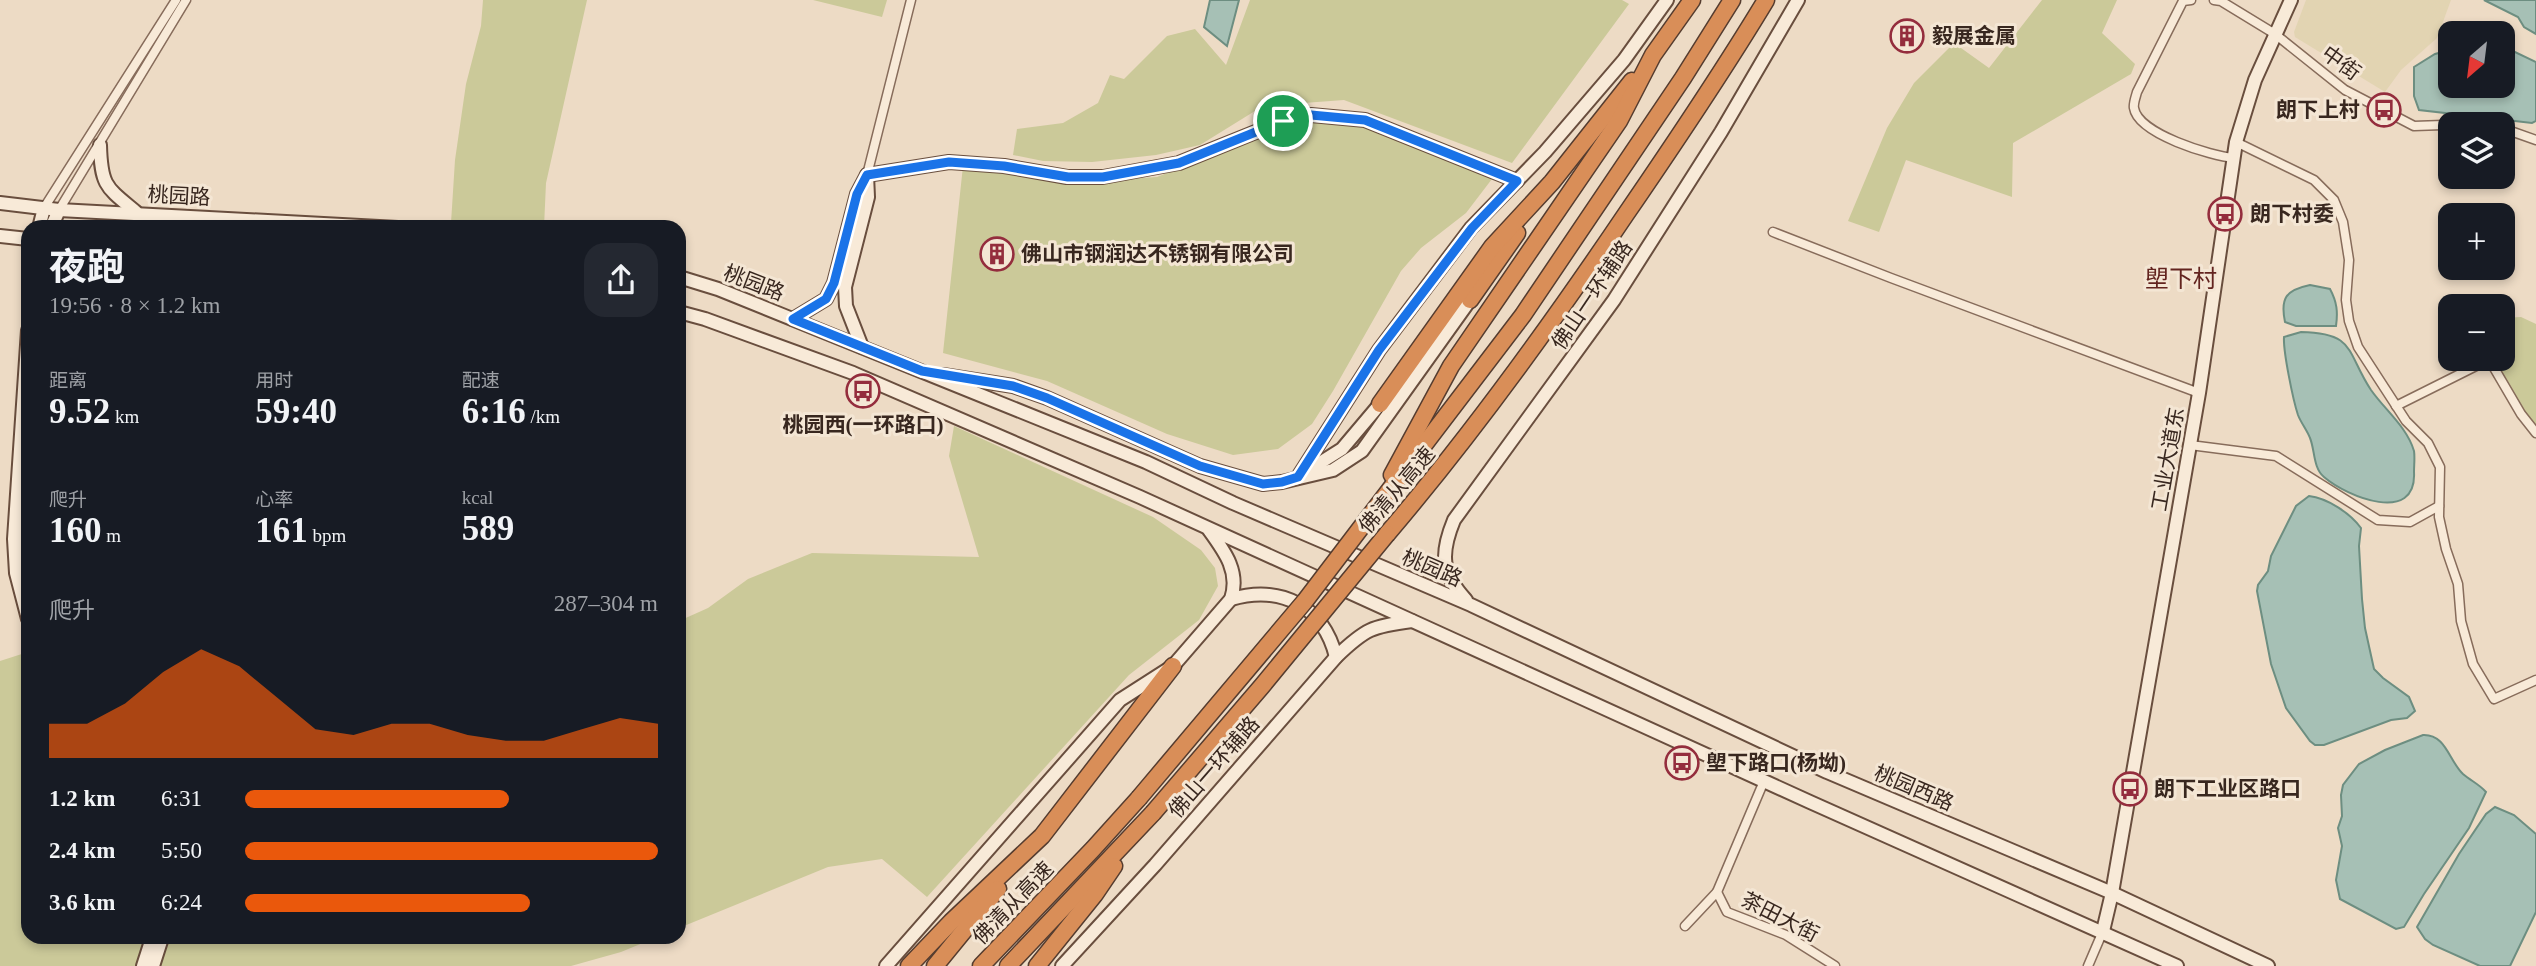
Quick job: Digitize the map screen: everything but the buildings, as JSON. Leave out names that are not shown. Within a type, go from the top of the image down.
[{"type":"highway","points":[[1470,300],[1552,182],[1692,0]]},
{"type":"highway","name":"佛清从高速","points":[[981,966],[1085,859],[1289,620],[1523,315],[1683,78],[1732,0]]},
{"type":"highway","name":"佛清从高速","points":[[1008,966],[1139,829],[1436,477],[1552,323],[1707,94],[1766,0]]},
{"type":"highway","points":[[1369,517],[1451,366],[1619,121],[1653,54]]},
{"type":"highway","points":[[1380,404],[1492,247],[1552,182]]},
{"type":"highway","points":[[935,966],[1042,836],[1174,666]]},
{"type":"highway","points":[[1037,966],[1095,894],[1139,829]]},
{"type":"highway","points":[[909,966],[951,922],[1042,836]]},
{"type":"main road","points":[[1298,477],[1379,350],[1472,228],[1624,60],[1667,0]]},
{"type":"main road","name":"佛山一环辅路","points":[[1471,605],[1454,587],[1443,555],[1454,520],[1614,300],[1721,132],[1798,0]]},
{"type":"main road","name":"工业大道东","points":[[2102,931],[2112,893],[2199,393],[2236,142],[2255,80],[2291,0]]},
{"type":"main road","points":[[867,175],[949,162],[1004,166],[1068,177],[1103,177],[1179,163],[1283,121],[1311,115],[1365,120],[1517,181]]},
{"type":"main road","points":[[100,145],[101,173],[108,188],[136,212]]},
{"type":"main road","points":[[793,319],[826,299],[834,283],[857,194],[867,175]]},
{"type":"main road","points":[[862,347],[846,306],[845,287],[868,197],[867,175]]},
{"type":"main road","name":"桃园路","points":[[0,204],[59,210],[267,220]]},
{"type":"main road","points":[[41,220],[44,208]]},
{"type":"main road","points":[[55,220],[59,210]]},
{"type":"main road","points":[[0,236],[21,238]]},
{"type":"main road","name":"桃园路","points":[[686,279],[718,289],[1146,462],[1233,503],[1471,605]]},
{"type":"main road","points":[[922,371],[1013,386],[1047,398],[1200,466],[1263,484],[1282,482],[1333,470],[1362,451],[1470,300]]},
{"type":"main road","points":[[686,314],[853,373],[1206,527],[2177,966]]},
{"type":"main road","points":[[1298,477],[1342,449],[1380,404]]},
{"type":"main road","points":[[21,434],[14,539],[16,573],[21,592]]},
{"type":"main road","points":[[886,966],[1120,700],[1174,666],[1231,599],[1236,586],[1233,571],[1225,553],[1206,527]]},
{"type":"main road","points":[[1231,599],[1251,594],[1272,595],[1294,601],[1326,630],[1336,657]]},
{"type":"main road","name":"桃园西路","points":[[1471,605],[1827,772],[2112,893],[2268,966]]},
{"type":"main road","name":"佛山一环辅路","points":[[1062,966],[1336,657],[1362,632],[1379,625],[1412,621]]},
{"type":"main road","points":[[143,966],[150,944]]},
{"type":"main road","points":[[153,966],[160,944]]},
{"type":"street","points":[[44,208],[176,0]]},
{"type":"street","points":[[59,210],[186,0]]},
{"type":"street","points":[[867,175],[911,0]]},
{"type":"street","points":[[2191,0],[2183,1],[2137,92],[2134,108],[2141,122],[2155,132],[2221,157],[2234,158]]},
{"type":"street","name":"中街","points":[[2214,0],[2221,1],[2275,34],[2345,90],[2414,126],[2438,125]]},
{"type":"street","points":[[2515,132],[2536,139]]},
{"type":"street","points":[[2236,142],[2314,180],[2334,200],[2343,222],[2349,260],[2346,300],[2349,321],[2358,347],[2406,421],[2428,443],[2440,467],[2439,517],[2458,584],[2461,621],[2473,664],[2494,699],[2536,680]]},
{"type":"street","points":[[1773,232],[2199,393]]},
{"type":"street","points":[[2396,406],[2476,366],[2490,362],[2521,414],[2536,433]]},
{"type":"street","points":[[2190,445],[2276,456],[2378,520],[2410,522],[2439,506]]},
{"type":"street","points":[[1685,926],[1717,892],[1764,781]]},
{"type":"street","name":"茶田大街","points":[[1717,892],[1727,912],[1786,935],[1835,966]]},
{"type":"street","points":[[2088,966],[2102,931]]},
{"type":"shaded area","points":[[483,0],[587,0],[546,183],[544,220],[451,220],[455,160],[466,84],[481,26]]},
{"type":"shaded area","points":[[813,0],[887,0],[882,17]]},
{"type":"shaded area","points":[[1210,0],[1239,0],[1227,46],[1204,27]]},
{"type":"shaded area","points":[[1250,0],[1622,0],[1629,4],[1512,163],[1344,100],[1263,106],[1200,145],[1156,155],[1092,162],[1043,161],[1013,155],[1017,129],[1063,123],[1098,103],[1110,75],[1124,79],[1167,36],[1195,29],[1226,65]]},
{"type":"shaded area","points":[[2042,0],[2117,0],[2102,33],[2135,64],[2131,74],[2013,143],[2012,197],[1906,160],[1879,232],[1848,221],[1887,128],[1914,83],[1954,43],[1989,68]]},
{"type":"shaded area","points":[[2306,0],[2451,0],[2443,21],[2438,21],[2437,38],[2401,70],[2385,92],[2295,37],[2294,32]]},
{"type":"shaded area","points":[[2484,0],[2536,0],[2536,34],[2524,27],[2518,17]]},
{"type":"shaded area","points":[[2515,52],[2536,62],[2536,121],[2515,121],[2515,112],[2419,110],[2414,96],[2414,67],[2438,53],[2438,98],[2515,98]]},
{"type":"shaded area","points":[[1307,121],[1364,123],[1495,175],[1466,213],[1421,248],[1401,271],[1312,424],[1278,449],[1233,455],[1167,434],[1047,381],[943,353],[963,166],[1094,181],[1157,177],[1239,144]]},
{"type":"shaded area","points":[[2310,285],[2330,289],[2336,307],[2336,326],[2296,326],[2285,322],[2283,307],[2287,296]]},
{"type":"shaded area","points":[[2515,317],[2521,317],[2536,324],[2536,425],[2519,406],[2500,371],[2515,371]]},
{"type":"shaded area","points":[[2301,332],[2332,336],[2347,347],[2371,390],[2411,442],[2414,451],[2412,488],[2404,498],[2393,502],[2379,502],[2363,498],[2335,485],[2320,473],[2310,438],[2298,415],[2285,353],[2284,337]]},
{"type":"shaded area","points":[[954,426],[1153,517],[1201,550],[1215,568],[1218,586],[1199,620],[1129,675],[927,897],[882,859],[828,867],[686,925],[686,618],[708,608],[748,579],[812,553],[979,557],[949,456]]},
{"type":"shaded area","points":[[2309,496],[2338,507],[2361,528],[2359,546],[2362,599],[2374,669],[2409,697],[2415,711],[2407,718],[2391,720],[2324,745],[2315,745],[2310,741],[2286,708],[2271,664],[2257,591],[2296,506]]},
{"type":"shaded area","points":[[21,654],[21,944],[640,944],[571,966],[0,966],[0,661]]},
{"type":"shaded area","points":[[2423,735],[2431,736],[2442,743],[2458,769],[2486,792],[2469,828],[2404,927],[2396,929],[2340,899],[2336,880],[2342,846],[2338,828],[2342,816],[2341,795],[2343,785],[2359,764]]},
{"type":"shaded area","points":[[2495,807],[2514,815],[2536,834],[2536,912],[2510,966],[2480,966],[2433,945],[2417,927],[2459,854],[2486,814]]},
{"type":"place","name":"毅展金属","points":[[1907,36]]},
{"type":"place","name":"朗下上村","points":[[2384,110]]},
{"type":"place","name":"朗下村委","points":[[2225,214]]},
{"type":"place","name":"佛山市钢润达不锈钢有限公司","points":[[997,254]]},
{"type":"place","name":"桃园西(一环路口)","points":[[863,391]]},
{"type":"place","name":"塱下路口(杨坳)","points":[[1682,763]]},
{"type":"place","name":"朗下工业区路口","points":[[2130,789]]},
{"type":"district","name":"塱下村","points":[[2181,279]]},
{"type":"route","points":[[1311,115],[1365,120],[1517,181],[1472,228],[1379,350],[1298,477],[1263,484],[1200,466],[1047,398],[1013,386],[922,371],[793,319],[826,299],[834,283],[857,194],[867,175],[949,162],[1004,166],[1068,177],[1103,177],[1179,163],[1283,121],[1311,115]]}]
